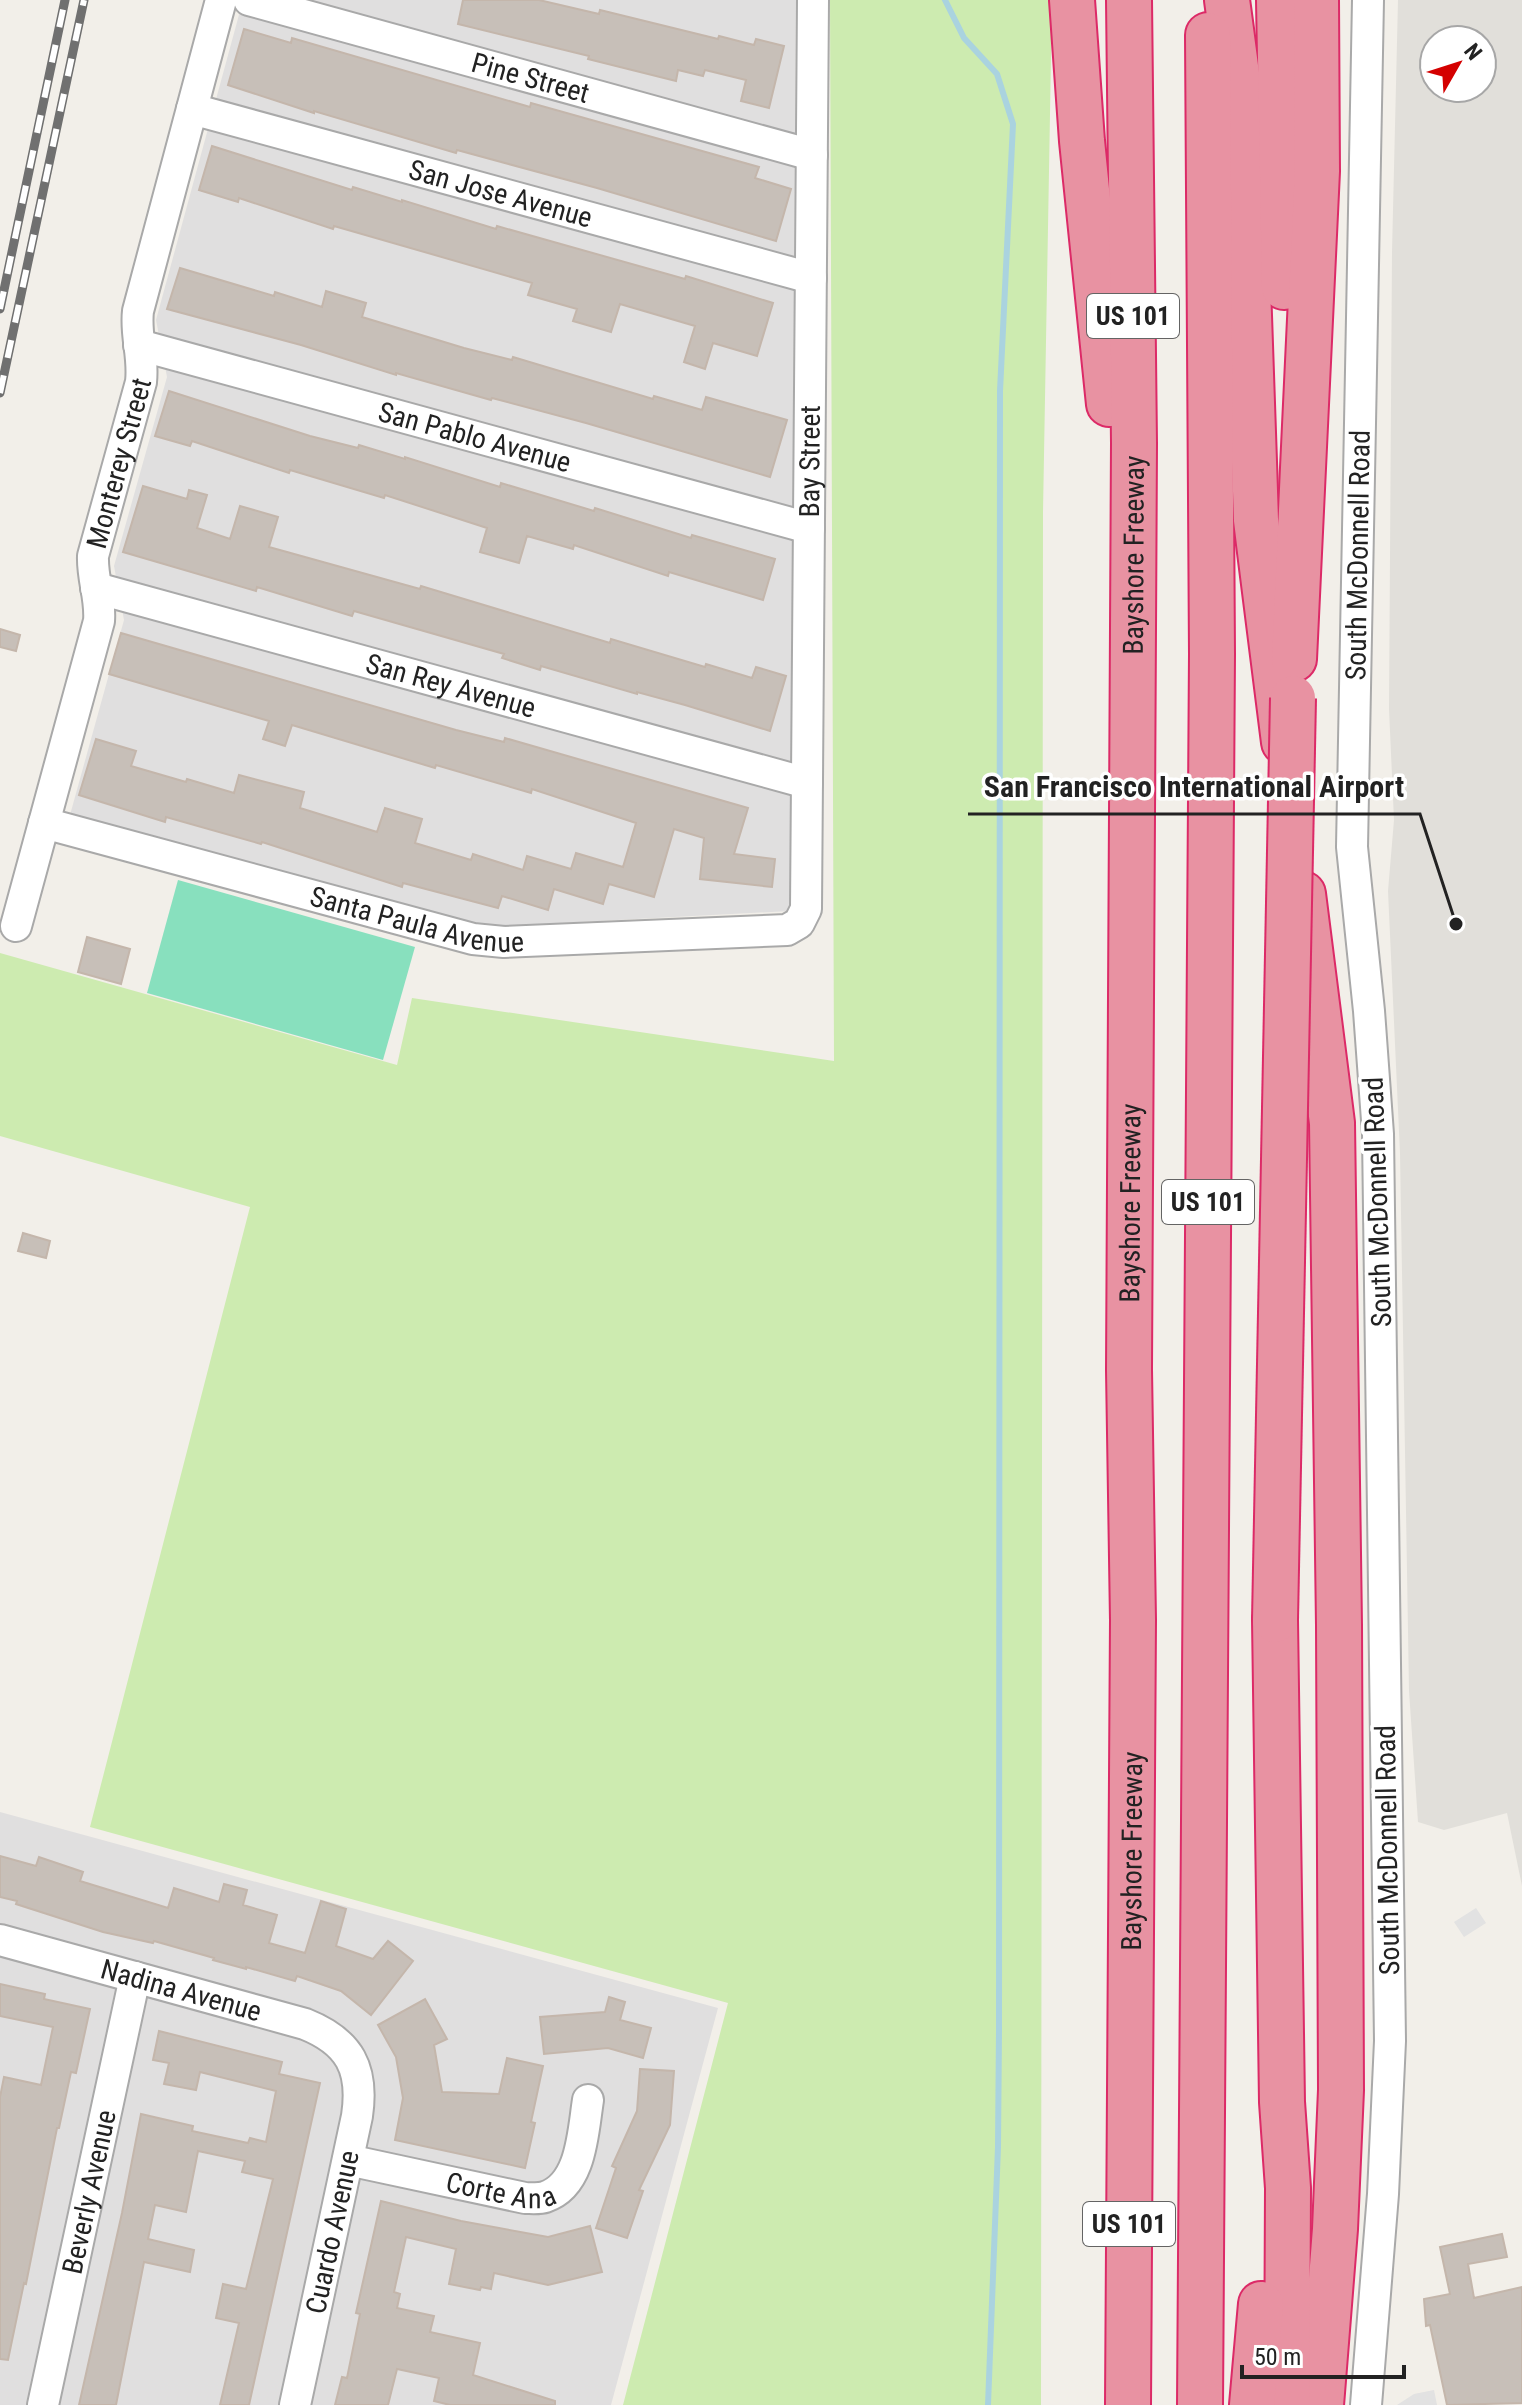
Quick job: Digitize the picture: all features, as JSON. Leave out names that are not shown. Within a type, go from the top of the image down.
[{"type":"highway","points":[[1072,0],[1099,315],[1134,632]]},
{"type":"highway","name":"Bayshore Freeway","points":[[1128,2405],[1133,1620],[1129,1354],[1134,632],[1129,0]]},
{"type":"highway","name":"US 101","points":[[1200,2405],[1212,654],[1208,0]]},
{"type":"highway","points":[[1227,0],[1242,111],[1256,520],[1332,1123],[1341,2042],[1337,2199],[1321,2405]]},
{"type":"highway","points":[[1279,0],[1293,698]]},
{"type":"highway","points":[[1287,2405],[1288,2188],[1282,2102],[1275,1620],[1293,698],[1317,171],[1316,0]]},
{"type":"highway","points":[[1252,2405],[1269,2186],[1282,2102]]},
{"type":"street","name":"Monterey Street","points":[[16,926],[99,621],[101,604],[92,574],[93,556],[141,382],[143,361],[136,328],[138,311],[221,0]]},
{"type":"street","name":"Pine Street","points":[[249,0],[812,155]]},
{"type":"street","name":"Bay Street","points":[[799,923],[806,909],[813,0]]},
{"type":"street","name":"South McDonnell Road","points":[[1366,2405],[1383,2194],[1390,2041],[1378,1134],[1352,847],[1368,0]]},
{"type":"street","name":"San Jose Avenue","points":[[192,109],[811,278]]},
{"type":"street","name":"San Pablo Avenue","points":[[139,345],[809,528]]},
{"type":"street","name":"San Rey Avenue","points":[[96,588],[807,783]]},
{"type":"street","name":"Santa Paula Avenue","points":[[44,823],[473,939],[504,942],[787,930],[799,923]]},
{"type":"street","name":"Nadina Avenue","points":[[0,1940],[305,2024],[324,2032],[351,2059]]},
{"type":"street","name":"Beverly Avenue","points":[[43,2405],[135,1977]]},
{"type":"street","name":"Cuardo Avenue","points":[[295,2405],[360,2097],[358,2078],[351,2059]]},
{"type":"street","name":"Corte Ana","points":[[348,2160],[525,2198],[544,2197],[561,2187],[572,2171],[579,2152],[588,2100]]},
{"type":"shaded area","points":[[243,0],[796,0],[790,911],[483,927],[70,815],[124,620],[114,566],[167,377],[156,320]]},
{"type":"shaded area","points":[[1398,0],[1522,0],[1522,1886],[1507,1813],[1444,1830],[1418,1822],[1409,1691],[1400,1153],[1388,891],[1394,820],[1389,709],[1392,252]]},
{"type":"shaded area","points":[[0,1812],[718,2008],[611,2405],[0,2405]]},
{"type":"shaded area","points":[[1476,1908],[1486,1923],[1464,1937],[1454,1922]]},
{"type":"shaded area","points":[[1434,2390],[1437,2405],[1397,2405],[1414,2394]]},
{"type":"green space","points":[[830,0],[1052,0],[1043,512],[1041,2405],[623,2405],[728,2003],[90,1827],[250,1207],[0,1136],[0,953],[397,1065],[412,998],[834,1061]]},
{"type":"green space","points":[[178,880],[415,947],[383,1060],[147,993]]},
{"type":"building","points":[[463,0],[539,0],[599,14],[600,10],[718,39],[719,36],[754,45],[756,39],[784,46],[769,108],[741,101],[746,80],[705,70],[703,76],[678,70],[676,81],[458,24]]},
{"type":"building","points":[[244,29],[291,43],[292,38],[530,107],[531,103],[759,167],[755,178],[791,189],[776,241],[597,188],[314,113],[228,85]]},
{"type":"building","points":[[212,146],[352,190],[353,187],[402,200],[496,229],[497,226],[685,279],[686,276],[773,303],[757,356],[713,343],[705,369],[684,362],[695,326],[620,304],[611,332],[573,321],[577,309],[528,295],[532,283],[334,226],[333,229],[239,198],[238,202],[199,190]]},
{"type":"building","points":[[180,268],[322,307],[326,291],[366,303],[362,317],[464,348],[512,360],[513,357],[653,399],[654,396],[702,410],[706,397],[787,420],[770,477],[586,423],[396,375],[301,345],[167,309]]},
{"type":"building","points":[[169,391],[310,436],[405,457],[500,487],[501,483],[775,559],[763,600],[669,572],[668,576],[574,545],[573,549],[527,536],[519,563],[480,552],[487,528],[385,495],[384,498],[290,470],[289,473],[192,441],[190,446],[155,436]]},
{"type":"building","points":[[143,486],[187,499],[189,490],[207,495],[197,528],[230,539],[240,506],[278,517],[269,547],[420,589],[421,586],[610,643],[611,639],[705,667],[706,664],[752,678],[756,667],[786,676],[770,731],[541,666],[540,670],[502,658],[504,654],[354,611],[352,616],[123,552]]},
{"type":"building","points":[[0,629],[20,635],[16,651],[0,647]]},
{"type":"building","points":[[121,633],[456,730],[504,742],[505,738],[748,808],[734,854],[775,859],[772,887],[700,879],[704,838],[674,829],[654,897],[609,884],[603,904],[554,889],[548,910],[502,896],[498,908],[403,883],[402,887],[262,842],[166,817],[165,822],[79,795],[96,739],[136,751],[131,766],[186,782],[187,779],[234,793],[239,775],[304,792],[300,808],[377,832],[385,808],[422,819],[415,843],[471,860],[473,854],[523,870],[527,856],[571,869],[576,853],[623,867],[636,823],[532,789],[531,793],[436,765],[435,768],[292,725],[285,746],[263,739],[269,721],[109,674]]},
{"type":"building","points":[[87,937],[130,949],[121,984],[78,972]]},
{"type":"building","points":[[23,1233],[50,1241],[46,1258],[18,1251]]},
{"type":"building","points":[[0,1856],[36,1866],[39,1857],[83,1872],[80,1881],[168,1908],[174,1888],[219,1902],[224,1884],[247,1890],[243,1905],[277,1915],[269,1943],[305,1953],[321,1901],[346,1909],[336,1946],[373,1959],[388,1941],[413,1961],[371,2015],[341,1991],[297,1976],[295,1981],[246,1969],[154,1941],[103,1932],[16,1904],[17,1901],[0,1897]]},
{"type":"building","points":[[0,1984],[45,1994],[44,1999],[90,2009],[76,2073],[71,2072],[57,2128],[8,2360],[0,2359],[0,2097],[4,2077],[41,2085],[53,2027],[0,2016]]},
{"type":"building","points":[[609,1997],[625,2002],[620,2020],[651,2028],[643,2058],[608,2048],[544,2054],[540,2017],[605,2012]]},
{"type":"building","points":[[425,1999],[447,2039],[434,2045],[442,2092],[499,2094],[507,2058],[543,2066],[525,2168],[395,2140],[403,2098],[396,2057],[378,2025]]},
{"type":"building","points":[[159,2031],[282,2062],[279,2074],[320,2083],[249,2405],[220,2405],[239,2323],[216,2318],[223,2284],[246,2289],[273,2179],[242,2172],[245,2161],[198,2151],[186,2212],[155,2205],[148,2239],[194,2250],[190,2272],[144,2262],[116,2405],[79,2405],[141,2114],[193,2126],[192,2131],[248,2143],[250,2138],[266,2142],[276,2091],[200,2072],[196,2090],[164,2084],[169,2063],[153,2060]]},
{"type":"building","points":[[640,2069],[674,2071],[670,2125],[639,2190],[643,2191],[627,2238],[596,2228],[616,2168],[612,2166],[637,2111]]},
{"type":"building","points":[[381,2201],[461,2221],[548,2237],[590,2226],[602,2272],[548,2285],[494,2273],[491,2289],[481,2287],[480,2290],[449,2284],[456,2249],[406,2237],[394,2292],[400,2294],[397,2308],[434,2316],[430,2332],[480,2343],[473,2375],[555,2401],[555,2405],[450,2405],[434,2401],[439,2378],[397,2369],[388,2405],[335,2405],[342,2377],[347,2378],[360,2314],[356,2313]]},
{"type":"building","points":[[1502,2234],[1507,2257],[1468,2264],[1474,2298],[1522,2287],[1522,2403],[1447,2405],[1430,2325],[1426,2326],[1424,2299],[1450,2294],[1440,2247]]},
{"type":"waterway","points":[[945,0],[964,38],[997,74],[1013,124],[1000,391],[999,2031],[998,2147],[988,2405]]},
{"type":"railway","points":[[0,309],[65,0]]},
{"type":"railway","points":[[0,393],[84,0]]},
{"type":"place","name":"San Francisco International Airport","points":[[1456,924]]}]
